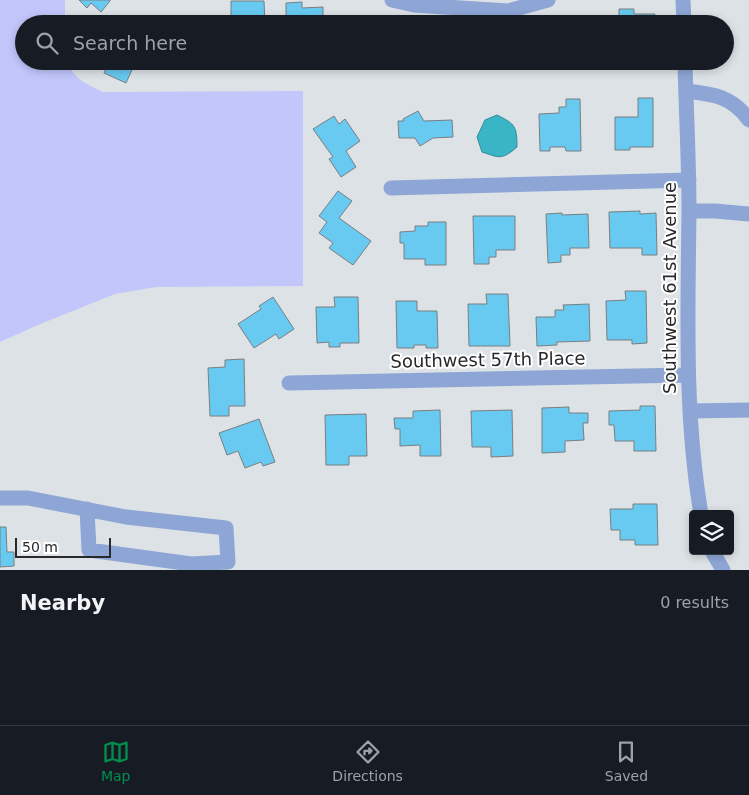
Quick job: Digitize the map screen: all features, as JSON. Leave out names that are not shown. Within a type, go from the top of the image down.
[{"type":"street","points":[[392,0],[414,5],[508,10],[548,0]]},
{"type":"street","points":[[683,0],[684,15]]},
{"type":"street","name":"Southwest 61st Avenue","points":[[685,70],[689,180],[687,375],[696,486],[700,510]]},
{"type":"street","points":[[686,91],[714,95],[731,101],[747,114]]},
{"type":"street","points":[[391,188],[689,180]]},
{"type":"street","points":[[689,211],[749,214]]},
{"type":"street","name":"Southwest 57th Place","points":[[288,383],[687,375]]},
{"type":"street","points":[[691,412],[749,410]]},
{"type":"street","points":[[0,498],[28,498],[88,509],[126,517],[226,528],[228,562],[191,567],[89,550],[88,509]]},
{"type":"street","points":[[714,555],[723,570]]},
{"type":"shaded area","points":[[0,0],[65,0],[65,15],[15,15],[15,70],[72,70],[77,77],[103,92],[303,91],[303,286],[156,287],[115,294],[0,342]]},
{"type":"shaded area","points":[[497,115],[514,126],[516,134],[517,147],[501,157],[482,152],[477,137],[485,120]]},
{"type":"building","points":[[79,0],[110,1],[101,12],[91,3],[87,8]]},
{"type":"building","points":[[231,1],[264,1],[265,15],[231,15]]},
{"type":"building","points":[[302,2],[302,8],[323,7],[323,15],[286,15],[286,3]]},
{"type":"building","points":[[619,9],[634,9],[634,14],[655,14],[655,15],[619,15]]},
{"type":"building","points":[[105,70],[132,70],[126,83],[104,73]]},
{"type":"building","points":[[638,98],[653,98],[653,147],[630,147],[630,150],[615,150],[615,117],[638,117]]},
{"type":"building","points":[[566,99],[580,99],[581,151],[566,151],[565,147],[550,147],[550,151],[540,151],[539,114],[559,113],[559,107],[566,107]]},
{"type":"building","points":[[418,111],[424,121],[452,120],[453,137],[433,138],[420,146],[415,138],[399,138],[398,121],[404,121],[403,119]]},
{"type":"building","points":[[334,116],[339,124],[345,119],[360,141],[346,151],[356,167],[341,177],[329,159],[333,157],[313,129]]},
{"type":"building","points":[[338,191],[352,201],[339,218],[371,241],[353,265],[329,248],[333,243],[319,233],[327,222],[319,216]]},
{"type":"building","points":[[640,211],[640,214],[656,213],[657,255],[642,255],[642,248],[610,248],[609,212]]},
{"type":"building","points":[[562,213],[562,215],[588,214],[589,248],[570,248],[570,255],[561,255],[561,262],[548,263],[546,214]]},
{"type":"building","points":[[473,216],[515,216],[515,250],[496,250],[496,257],[489,257],[489,264],[474,264]]},
{"type":"building","points":[[428,222],[446,222],[446,265],[425,265],[425,259],[404,259],[404,243],[400,243],[400,232],[415,231],[415,226],[428,226]]},
{"type":"building","points":[[625,291],[646,291],[647,343],[632,344],[632,340],[607,340],[606,301],[626,300]]},
{"type":"building","points":[[486,294],[508,294],[510,346],[469,346],[468,304],[487,304]]},
{"type":"building","points":[[273,297],[294,329],[279,339],[276,334],[254,348],[238,324],[261,309],[259,306]]},
{"type":"building","points":[[334,297],[358,297],[359,343],[340,343],[340,347],[329,347],[329,342],[317,343],[316,307],[335,307]]},
{"type":"building","points":[[396,301],[417,301],[417,311],[437,311],[438,348],[414,345],[414,348],[397,348]]},
{"type":"building","points":[[589,304],[590,341],[557,342],[557,345],[537,346],[536,317],[555,317],[555,310],[564,310],[563,305]]},
{"type":"building","points":[[244,359],[245,406],[229,406],[229,416],[210,416],[208,368],[225,367],[225,360]]},
{"type":"building","points":[[640,406],[655,406],[656,451],[634,451],[634,441],[615,441],[614,425],[609,425],[609,411],[640,410]]},
{"type":"building","points":[[569,407],[569,413],[588,413],[588,423],[583,423],[584,440],[565,441],[565,452],[542,453],[542,408]]},
{"type":"building","points":[[440,410],[441,456],[420,456],[420,445],[400,446],[400,429],[395,429],[394,418],[413,418],[413,411]]},
{"type":"building","points":[[512,410],[513,456],[491,457],[491,447],[472,447],[471,411]]},
{"type":"building","points":[[366,414],[367,456],[349,456],[349,465],[326,465],[325,415]]},
{"type":"building","points":[[259,419],[275,462],[263,466],[261,462],[245,468],[238,451],[227,455],[219,433]]},
{"type":"building","points":[[633,504],[657,504],[658,545],[635,545],[635,540],[620,540],[620,530],[611,530],[610,509],[633,509]]},
{"type":"building","points":[[0,527],[6,527],[7,552],[14,552],[14,566],[0,567]]}]
